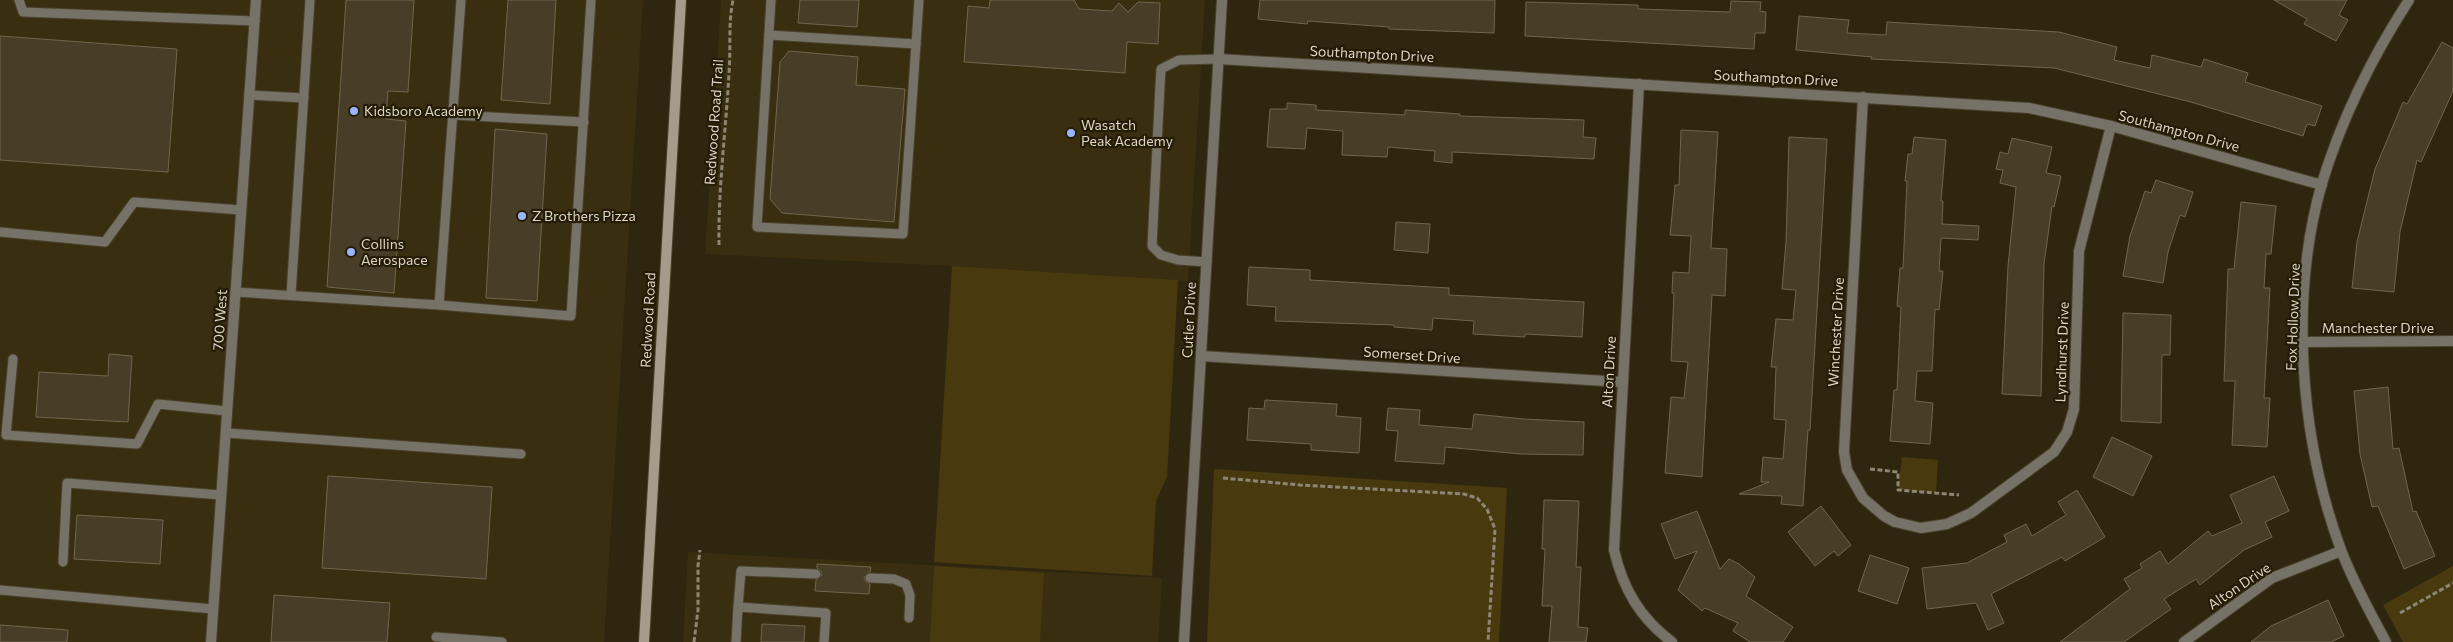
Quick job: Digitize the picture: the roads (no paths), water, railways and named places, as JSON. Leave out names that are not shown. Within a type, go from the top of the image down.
[{"type":"main road","name":"Redwood Road","points":[[644,642],[681,0]]},
{"type":"street","name":"700 West","points":[[211,642],[256,0]]},
{"type":"street","name":"Cutler Drive","points":[[1184,642],[1222,0]]},
{"type":"street","name":"Fox Hollow Drive","points":[[2386,642],[2359,591],[2342,551],[2325,500],[2312,448],[2305,396],[2303,342],[2308,262],[2322,185],[2356,94],[2390,29],[2409,0]]},
{"type":"street","name":"Southampton Drive","points":[[1219,59],[2030,108],[2111,126],[2322,185]]},
{"type":"street","name":"Alton Drive","points":[[1639,84],[1614,550],[1621,580],[1631,598],[1652,626],[1672,642]]},
{"type":"street","name":"Winchester Drive","points":[[1863,97],[1844,452],[1847,470],[1862,498],[1890,519],[1921,528]]},
{"type":"street","name":"Lyndhurst Drive","points":[[1921,528],[1947,524],[1971,513],[2045,460],[2067,432],[2075,397],[2079,251],[2111,126]]},
{"type":"street","name":"Manchester Drive","points":[[2303,342],[2453,341]]},
{"type":"street","name":"Somerset Drive","points":[[1201,356],[1622,382]]},
{"type":"street","name":"Alton Drive","points":[[2184,642],[2272,578],[2342,551]]},
{"type":"lane","points":[[19,0],[23,12],[255,21]]},
{"type":"lane","points":[[291,295],[310,0]]},
{"type":"lane","points":[[439,305],[461,0]]},
{"type":"lane","points":[[235,292],[439,305],[571,316],[592,0]]},
{"type":"lane","points":[[772,0],[757,226],[903,234],[919,0]]},
{"type":"lane","points":[[769,35],[916,44]]},
{"type":"lane","points":[[1207,262],[1178,260],[1161,255],[1152,246],[1161,69],[1179,60],[1219,59]]},
{"type":"lane","points":[[249,96],[304,98]]},
{"type":"lane","points":[[453,115],[584,122]]},
{"type":"lane","points":[[0,232],[106,242],[134,202],[241,210]]},
{"type":"lane","points":[[12,359],[6,436],[136,444],[158,404],[227,411]]},
{"type":"lane","points":[[226,434],[521,454]]},
{"type":"lane","points":[[64,562],[67,483],[221,495]]},
{"type":"lane","points":[[736,642],[741,571],[816,574]]},
{"type":"lane","points":[[870,578],[894,579],[906,584],[910,595],[909,618]]},
{"type":"lane","points":[[0,590],[213,609]]},
{"type":"lane","points":[[738,608],[826,613],[824,642]]},
{"type":"lane","points":[[436,637],[502,642]]},
{"type":"place","name":"Kidsboro Academy","points":[[354,111]]},
{"type":"place","name":"Wasatch Peak Academy","points":[[1071,133]]},
{"type":"place","name":"Z Brothers Pizza","points":[[522,216]]},
{"type":"place","name":"Collins Aerospace","points":[[351,252]]}]
